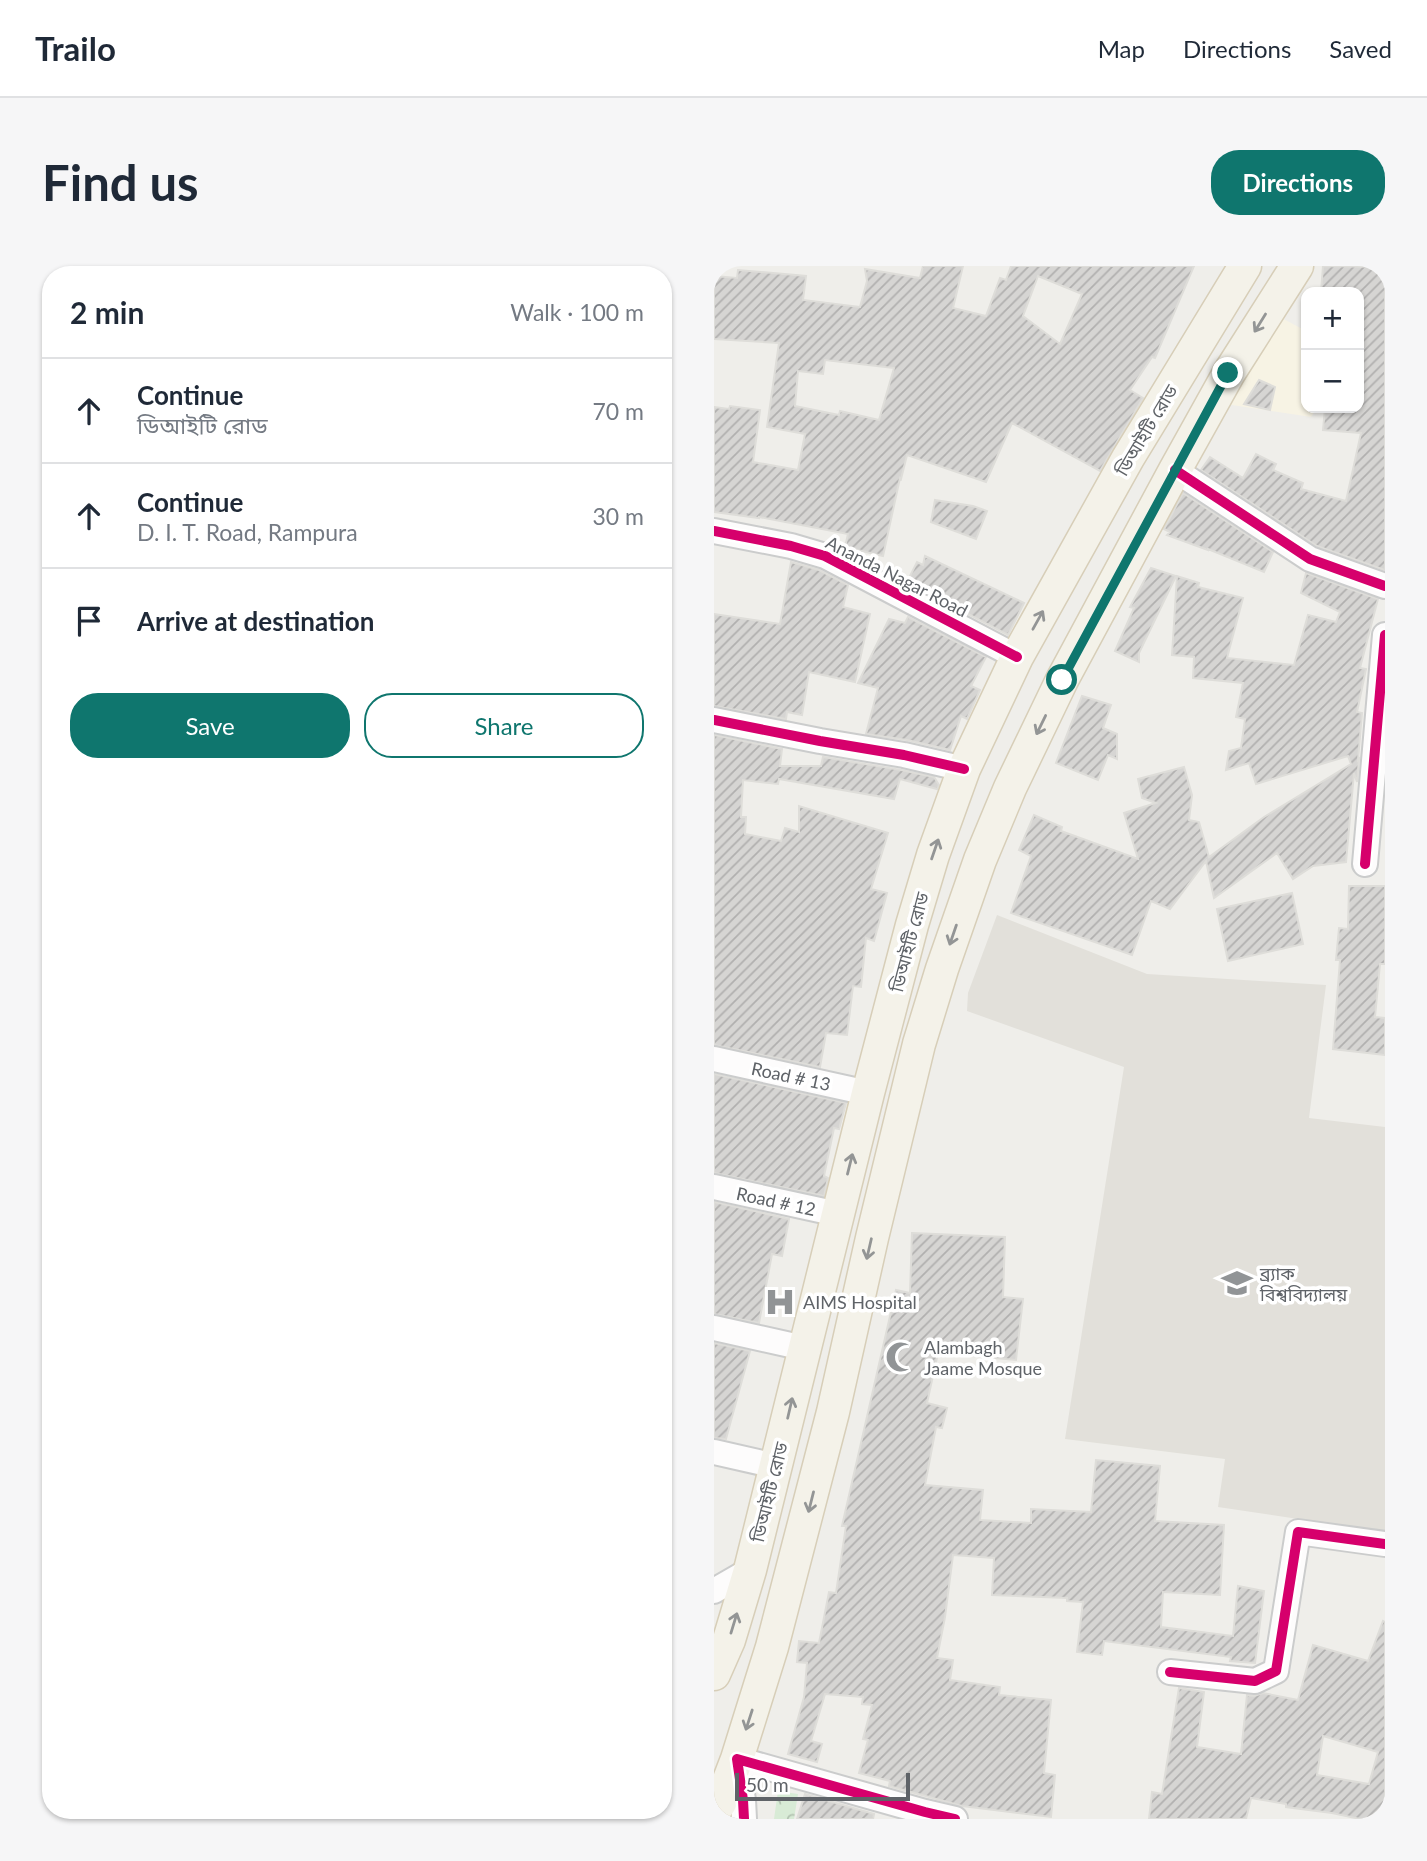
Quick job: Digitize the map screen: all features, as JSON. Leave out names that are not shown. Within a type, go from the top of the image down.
[{"type":"main road","name":"ডিআইটি রোড","points":[[714,1674],[729,1640],[750,1570],[912,925],[933,855],[964,769],[1017,657],[1128,458],[1245,266]]},
{"type":"main road","points":[[724,1813],[737,1759],[772,1647],[804,1529],[919,1044],[980,860],[1010,788],[1062,680],[1228,373],[1297,266]]},
{"type":"street","points":[[1175,470],[1310,559],[1385,586]]},
{"type":"street","name":"Ananda Nagar Road","points":[[714,531],[792,546],[825,556],[1017,657]]},
{"type":"street","points":[[1365,864],[1385,635]]},
{"type":"street","points":[[714,720],[904,755],[964,769]]},
{"type":"street","name":"Road # 13","points":[[714,1059],[868,1093]]},
{"type":"street","name":"Road # 12","points":[[714,1187],[838,1214]]},
{"type":"street","points":[[714,1328],[804,1348]]},
{"type":"street","points":[[714,1452],[776,1466]]},
{"type":"street","points":[[1170,1672],[1255,1681],[1276,1671],[1298,1532],[1385,1544]]},
{"type":"street","points":[[714,1591],[750,1570]]},
{"type":"street","points":[[737,1759],[955,1819]]},
{"type":"shaded area","points":[[1278,316],[1301,328],[1301,413],[1314,413],[1311,417],[1225,404]]},
{"type":"shaded area","name":"ব্র্যাক বিশ্ববিদ্যালয়","points":[[997,915],[1147,974],[1326,985],[1309,1118],[1385,1127],[1385,1532],[1218,1507],[1225,1459],[1065,1439],[1124,1067],[967,1011],[968,993]]},
{"type":"green space","points":[[778,1791],[798,1794],[794,1819],[774,1819]]},
{"type":"building","points":[[923,266],[963,266],[953,308],[986,316],[1000,278],[1006,280],[1011,266],[1194,266],[1155,358],[1152,357],[1130,390],[1143,398],[1100,471],[1012,423],[986,482],[907,455],[883,556],[845,547],[848,534],[759,517],[714,512],[714,407],[760,410],[753,462],[798,470],[805,434],[767,427],[779,343],[714,339],[714,276],[737,278],[738,270],[806,276],[803,300],[860,307],[867,281],[865,269],[920,278]],"holes":[[[1038,276],[1082,294],[1060,344],[1023,316]],[[825,360],[894,368],[879,420],[840,411],[839,415],[795,406],[798,371],[823,374]]]},
{"type":"building","points":[[1323,266],[1385,267],[1385,570],[1317,546],[1201,470],[1210,457],[1243,478],[1256,454],[1276,464],[1273,470],[1303,483],[1301,489],[1346,501],[1361,433],[1323,430],[1325,413],[1364,413],[1364,287],[1321,287]]},
{"type":"building","points":[[1259,380],[1275,387],[1270,410],[1244,404]]},
{"type":"building","points":[[1183,493],[1273,552],[1264,572],[1167,535],[1170,532],[1164,529]]},
{"type":"building","points":[[935,500],[987,511],[976,539],[931,522]]},
{"type":"building","points":[[925,556],[1024,603],[1008,635],[907,582],[917,562],[923,565]]},
{"type":"building","points":[[791,562],[819,570],[848,585],[843,607],[870,614],[855,682],[809,672],[802,715],[787,712],[786,719],[714,706],[714,614],[780,624]]},
{"type":"building","points":[[1151,568],[1176,576],[1139,653],[1139,662],[1115,651],[1134,608],[1130,607]]},
{"type":"building","points":[[1306,573],[1378,599],[1360,668],[1366,669],[1357,712],[1362,713],[1359,759],[1357,782],[1354,773],[1346,862],[1313,866],[1293,879],[1277,853],[1214,898],[1206,861],[1170,909],[1151,901],[1132,955],[1011,913],[1031,856],[1019,850],[1034,815],[1062,827],[1061,831],[1138,859],[1124,813],[1156,803],[1142,798],[1138,779],[1184,767],[1192,795],[1189,820],[1199,822],[1209,857],[1264,817],[1351,764],[1348,756],[1256,784],[1249,763],[1226,770],[1229,751],[1241,748],[1245,719],[1236,717],[1243,683],[1193,678],[1194,657],[1172,655],[1177,576],[1199,583],[1198,587],[1243,598],[1227,658],[1294,665],[1308,615],[1336,622],[1340,612],[1301,593]]},
{"type":"building","points":[[908,617],[986,657],[971,686],[980,690],[967,719],[961,716],[950,750],[866,734],[878,688],[858,683],[889,619],[905,623]]},
{"type":"building","points":[[1082,696],[1111,705],[1103,728],[1117,734],[1117,759],[1108,755],[1098,780],[1056,763]]},
{"type":"building","points":[[714,735],[782,749],[780,766],[821,766],[823,757],[934,777],[939,785],[937,789],[900,779],[894,799],[779,779],[778,784],[743,780],[741,817],[746,817],[745,834],[781,841],[785,828],[799,832],[799,806],[888,833],[871,889],[887,893],[874,941],[866,938],[861,987],[853,986],[847,1035],[826,1033],[820,1067],[714,1045]]},
{"type":"building","points":[[1349,886],[1385,886],[1385,964],[1380,964],[1375,1017],[1385,1018],[1385,1055],[1333,1049],[1340,960],[1336,960],[1339,928],[1348,929]]},
{"type":"building","points":[[1292,893],[1303,944],[1228,961],[1217,909]]},
{"type":"building","points":[[714,1074],[846,1103],[839,1129],[834,1128],[824,1176],[828,1178],[824,1196],[714,1173]]},
{"type":"building","points":[[714,1202],[789,1219],[782,1256],[772,1254],[759,1323],[714,1314]]},
{"type":"building","points":[[912,1233],[1005,1237],[1003,1297],[1023,1299],[1016,1360],[938,1353],[927,1403],[947,1408],[942,1428],[936,1427],[925,1485],[983,1490],[980,1520],[1031,1523],[1031,1509],[1091,1512],[1096,1460],[1160,1466],[1155,1521],[1224,1525],[1220,1595],[1163,1592],[1161,1627],[1233,1636],[1238,1586],[1264,1591],[1255,1663],[1230,1661],[1231,1657],[1104,1641],[1102,1655],[1077,1652],[1083,1602],[1067,1601],[1067,1598],[992,1595],[994,1558],[953,1555],[937,1658],[953,1660],[950,1680],[1000,1687],[999,1695],[1051,1700],[1044,1773],[1055,1775],[1051,1817],[962,1806],[889,1786],[890,1781],[859,1773],[868,1740],[863,1739],[872,1705],[862,1704],[863,1697],[825,1694],[811,1741],[822,1744],[817,1762],[788,1754],[804,1697],[807,1663],[797,1662],[799,1641],[819,1643],[829,1592],[836,1593],[846,1526],[842,1526],[896,1290],[910,1293]]},
{"type":"building","points":[[714,1343],[750,1351],[726,1439],[714,1438]]},
{"type":"building","points":[[1383,1621],[1385,1819],[1360,1819],[1286,1807],[1286,1804],[1251,1798],[1246,1819],[1149,1819],[1152,1792],[1162,1794],[1179,1688],[1204,1692],[1197,1747],[1241,1754],[1247,1695],[1263,1693],[1298,1700],[1313,1645],[1368,1661]],"holes":[[[1323,1736],[1378,1752],[1369,1784],[1317,1775]]]},
{"type":"building","points":[[805,1794],[874,1814],[873,1819],[797,1819]]},
{"type":"cycle path","points":[[1175,470],[1310,559],[1385,586]]},
{"type":"cycle path","points":[[714,531],[791,546],[825,556],[1017,657]]},
{"type":"cycle path","points":[[1365,864],[1385,635]]},
{"type":"cycle path","points":[[714,720],[904,755],[964,769]]},
{"type":"cycle path","points":[[1170,1672],[1255,1681],[1276,1671],[1298,1532],[1385,1544]]},
{"type":"cycle path","points":[[744,1819],[737,1759],[955,1819]]},
{"type":"place","name":"ব্র্যাক বিশ্ববিদ্যালয়","points":[[1237,1283]]},
{"type":"place","name":"AIMS Hospital","points":[[780,1302]]},
{"type":"place","name":"Alambagh Jaame Mosque","points":[[901,1357]]},
{"type":"route","points":[[1062,680],[1228,373]]}]
